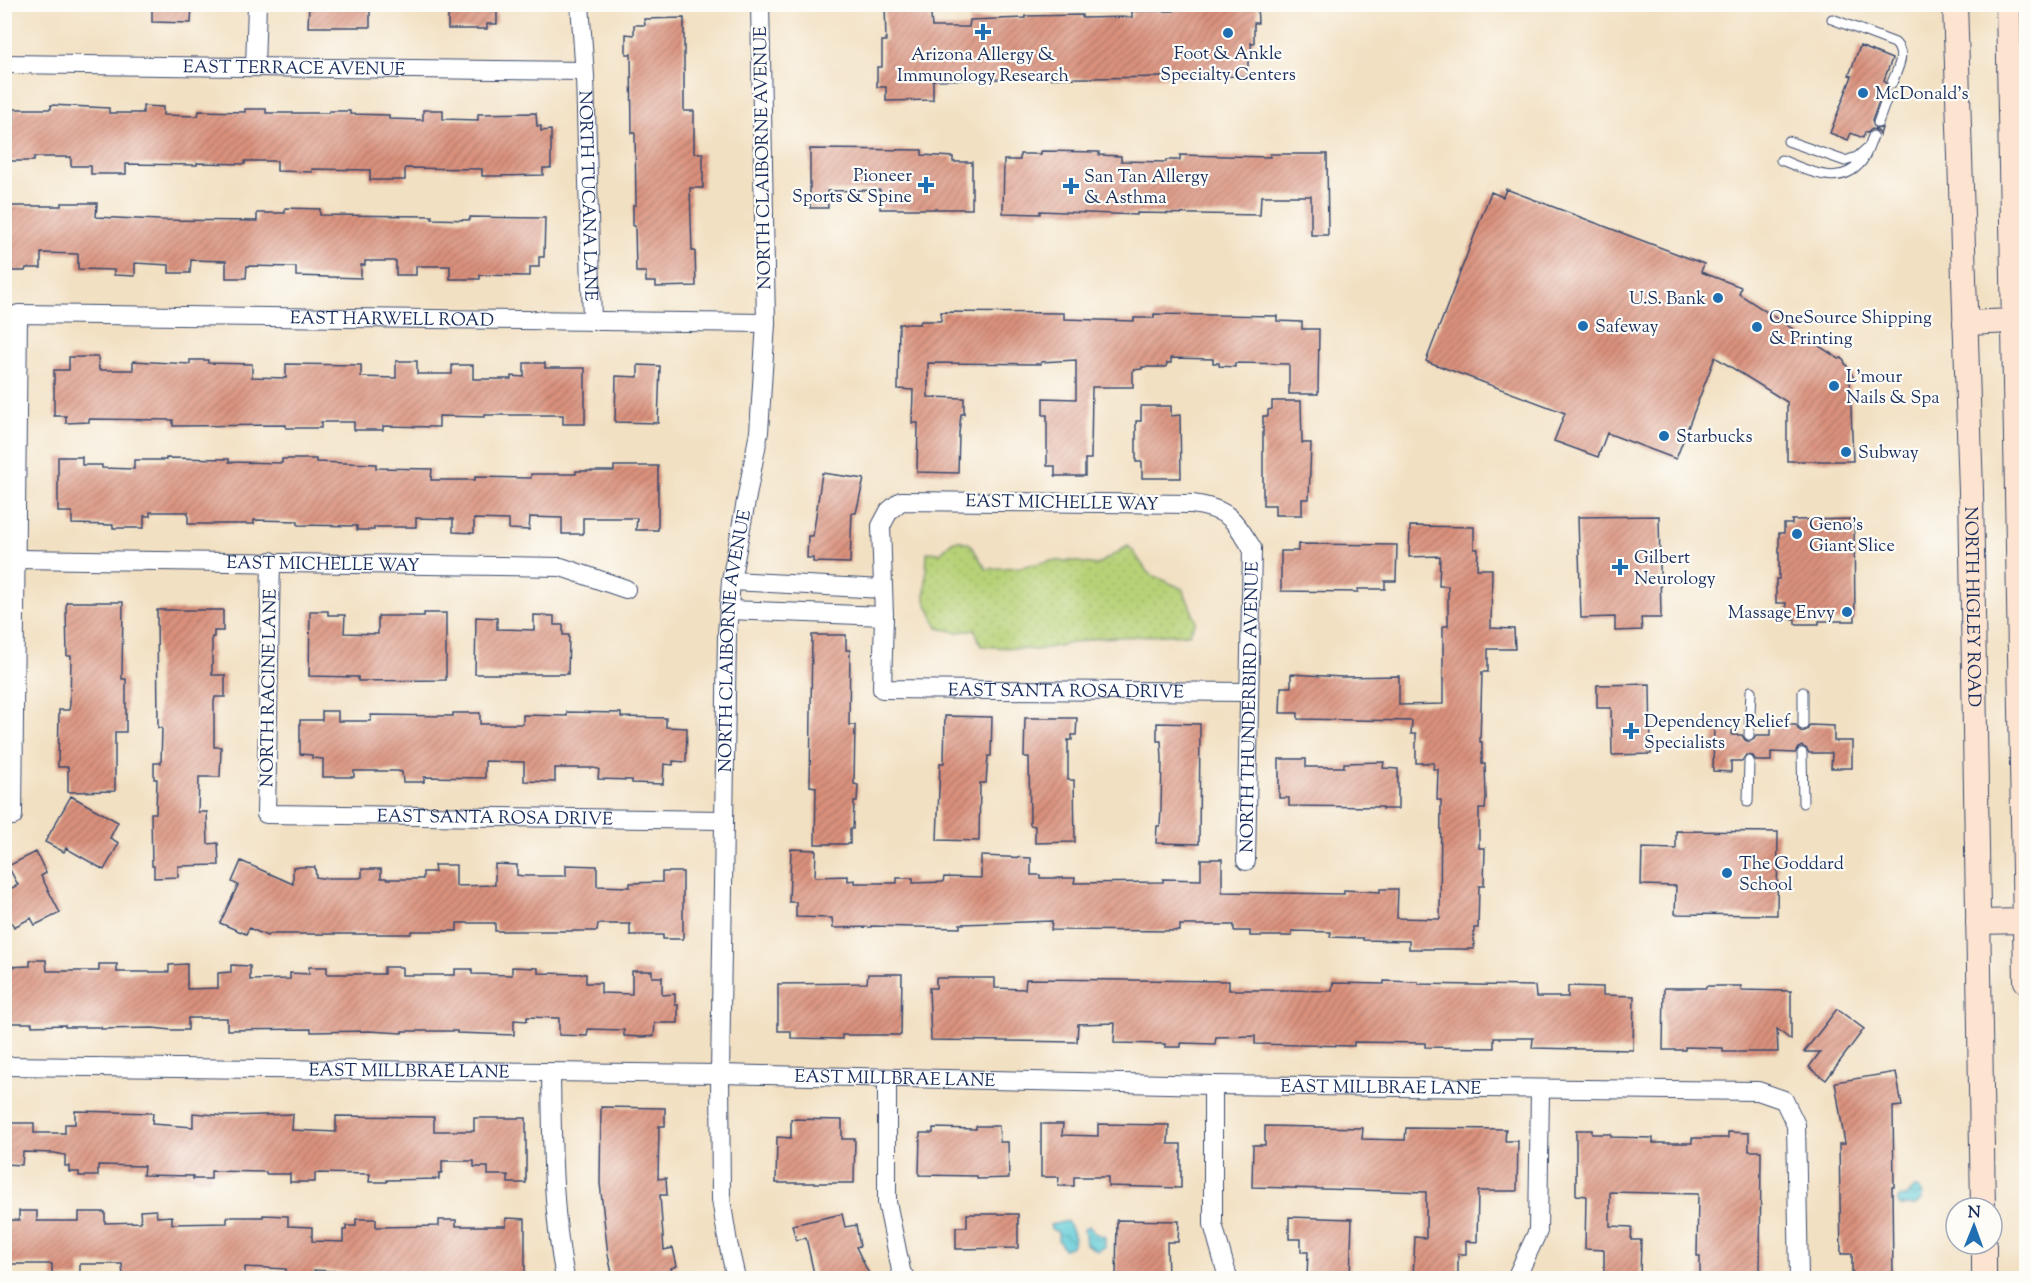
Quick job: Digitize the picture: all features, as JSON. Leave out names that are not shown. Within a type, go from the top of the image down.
[{"type":"main road","name":"NORTH HIGLEY ROAD","points":[[1955,4],[1971,492],[1983,1196]]},
{"type":"main road","points":[[2008,4],[2026,981]]},
{"type":"main road","points":[[1965,323],[2014,321]]},
{"type":"main road","points":[[1978,922],[2026,921]]},
{"type":"main road","points":[[1984,1256],[1984,1278]]},
{"type":"street","points":[[255,67],[257,4]]},
{"type":"street","name":"NORTH TUCANA LANE","points":[[580,4],[592,321]]},
{"type":"street","name":"NORTH CLAIBORNE AVENUE","points":[[736,1278],[721,1199],[720,1074],[724,820],[731,581],[759,432],[766,323],[760,4]]},
{"type":"street","name":"EAST TERRACE AVENUE","points":[[4,64],[584,71]]},
{"type":"street","name":"EAST HARWELL ROAD","points":[[17,560],[18,315],[766,323]]},
{"type":"street","name":"EAST MICHELLE WAY","points":[[883,589],[881,526],[889,511],[901,501],[1192,504],[1214,507],[1234,520]]},
{"type":"street","name":"NORTH THUNDERBIRD AVENUE","points":[[1234,520],[1252,548],[1246,861]]},
{"type":"street","points":[[9,815],[17,560]]},
{"type":"street","name":"EAST MICHELLE WAY","points":[[17,560],[270,561],[561,567],[626,589]]},
{"type":"street","name":"NORTH RACINE LANE","points":[[266,814],[270,561]]},
{"type":"street","points":[[729,610],[884,616],[883,589],[731,581]]},
{"type":"street","name":"EAST SANTA ROSA DRIVE","points":[[884,616],[882,689],[1249,692]]},
{"type":"street","name":"EAST SANTA ROSA DRIVE","points":[[266,814],[724,820]]},
{"type":"street","name":"EAST MILLBRAE LANE","points":[[4,1066],[720,1074],[1213,1085],[1758,1091],[1784,1100],[1796,1125],[1799,1278]]},
{"type":"street","points":[[551,1073],[553,1191],[565,1278]]},
{"type":"street","points":[[887,1078],[887,1202],[902,1275],[906,1278]]},
{"type":"street","points":[[1213,1085],[1213,1224],[1228,1278]]},
{"type":"street","points":[[1516,1278],[1538,1231],[1540,1089]]},
{"type":"lane","points":[[1832,19],[1895,43],[1900,48],[1902,56],[1892,83]]},
{"type":"lane","points":[[1878,123],[1888,95]]},
{"type":"lane","points":[[1781,160],[1836,177],[1847,174],[1863,160],[1874,136]]},
{"type":"lane","points":[[1788,141],[1845,161],[1857,157],[1868,148]]},
{"type":"lane","points":[[1749,735],[1751,691]]},
{"type":"lane","points":[[1803,692],[1803,725]]},
{"type":"lane","points":[[1802,753],[1803,803]]},
{"type":"lane","points":[[1748,802],[1749,761]]},
{"type":"green space","points":[[958,540],[970,544],[986,569],[1020,567],[1050,561],[1072,561],[1097,565],[1128,546],[1148,573],[1183,589],[1196,621],[1189,634],[1097,638],[1037,650],[981,646],[975,630],[957,632],[938,628],[925,600],[927,552],[940,553],[952,542]]},
{"type":"water","points":[[1914,1188],[1919,1188],[1923,1195],[1920,1202],[1914,1206],[1902,1207],[1898,1204],[1898,1199],[1906,1197]]},
{"type":"water","points":[[1067,1221],[1075,1238],[1072,1246],[1064,1249],[1058,1240],[1058,1232],[1051,1229],[1050,1225]]},
{"type":"water","points":[[1089,1226],[1094,1233],[1105,1237],[1105,1247],[1097,1251],[1086,1244],[1084,1229]]},
{"type":"building","points":[[152,4],[192,4],[191,23],[152,22]]},
{"type":"building","points":[[309,4],[370,4],[370,27],[308,27]]},
{"type":"building","points":[[448,4],[497,4],[497,24],[487,24],[487,29],[448,29]]},
{"type":"building","points":[[885,4],[930,4],[932,27],[969,27],[970,20],[1025,18],[1025,16],[1132,17],[1132,11],[1174,11],[1174,4],[1257,4],[1258,23],[1254,23],[1254,43],[1251,43],[1252,57],[1248,57],[1248,76],[933,80],[933,100],[886,101],[886,87],[877,87],[877,67],[882,67],[882,41],[886,41]]},
{"type":"building","points":[[684,18],[684,111],[694,111],[694,153],[703,153],[703,188],[690,188],[692,251],[695,251],[696,286],[656,287],[656,282],[646,282],[646,272],[636,272],[635,226],[633,226],[633,205],[636,205],[635,133],[632,133],[631,54],[626,54],[626,34],[634,35],[634,25],[645,25],[644,19]]},
{"type":"building","name":"McDonald's","points":[[1860,46],[1892,59],[1884,80],[1888,88],[1882,93],[1872,121],[1875,129],[1882,128],[1880,135],[1878,131],[1872,129],[1865,132],[1863,138],[1851,133],[1848,140],[1830,133],[1852,76],[1849,75]]},
{"type":"building","points":[[51,105],[109,108],[109,113],[143,113],[143,106],[163,107],[163,115],[198,116],[199,111],[245,112],[245,109],[266,109],[266,113],[350,111],[350,114],[389,115],[389,119],[423,120],[423,110],[443,110],[443,119],[478,120],[478,114],[536,113],[537,126],[541,126],[541,131],[551,130],[551,168],[543,168],[543,175],[482,176],[482,169],[405,168],[405,180],[370,180],[370,170],[277,171],[277,161],[245,161],[245,164],[197,163],[197,165],[126,164],[126,174],[91,174],[91,166],[71,166],[71,157],[34,157],[34,161],[4,161],[4,122],[14,122],[14,109],[51,109]]},
{"type":"building","points":[[810,149],[922,150],[922,155],[953,157],[953,162],[972,162],[972,209],[880,209],[880,190],[827,191],[828,208],[810,208]]},
{"type":"building","points":[[1041,151],[1099,152],[1099,155],[1121,156],[1121,161],[1166,162],[1166,160],[1180,160],[1180,155],[1270,157],[1270,154],[1327,154],[1328,235],[1311,235],[1311,196],[1261,196],[1260,215],[1137,213],[1137,215],[1040,211],[1040,214],[1003,213],[1004,160],[1020,160],[1020,154],[1041,154]]},
{"type":"building","name":"Safeway","points":[[1506,189],[1704,264],[1701,272],[1741,287],[1739,294],[1839,359],[1842,358],[1854,378],[1850,380],[1853,461],[1787,461],[1787,402],[1715,357],[1676,459],[1607,433],[1598,457],[1554,441],[1565,413],[1426,361],[1491,192],[1503,197]]},
{"type":"building","points":[[61,203],[97,203],[96,217],[159,220],[257,221],[257,213],[285,213],[285,208],[320,209],[320,215],[432,216],[432,219],[470,220],[470,217],[545,218],[544,257],[539,257],[539,267],[530,267],[530,276],[480,275],[480,279],[450,279],[450,266],[416,266],[416,275],[396,275],[396,261],[365,261],[365,265],[361,265],[361,278],[296,276],[296,267],[247,266],[246,278],[226,278],[226,261],[191,260],[190,273],[169,273],[169,265],[135,263],[135,276],[114,275],[114,270],[78,269],[78,254],[41,253],[41,268],[8,271],[8,206],[61,206]]},
{"type":"building","points":[[941,312],[1064,313],[1064,319],[1134,321],[1134,318],[1154,318],[1154,314],[1277,316],[1277,321],[1302,322],[1302,329],[1319,329],[1318,394],[1289,394],[1289,364],[1235,363],[1235,367],[1219,366],[1219,363],[1213,363],[1213,359],[1171,358],[1171,363],[1167,363],[1166,367],[1142,367],[1142,369],[1133,370],[1133,387],[1092,387],[1091,459],[1085,459],[1085,476],[1055,476],[1055,466],[1047,466],[1047,415],[1043,415],[1043,398],[1076,399],[1076,360],[1041,362],[1041,364],[928,363],[928,397],[964,398],[964,414],[961,414],[959,433],[958,473],[917,472],[918,423],[912,423],[913,390],[898,389],[899,324],[941,321]]},
{"type":"building","points":[[69,357],[98,357],[99,370],[133,370],[133,361],[190,364],[190,360],[208,360],[208,363],[252,364],[252,377],[286,378],[286,364],[361,365],[361,377],[396,378],[396,361],[417,361],[417,374],[452,374],[452,365],[473,365],[473,379],[524,377],[524,363],[545,363],[545,368],[585,368],[585,424],[563,424],[563,415],[439,416],[439,427],[383,426],[383,430],[354,430],[354,422],[321,422],[321,428],[286,428],[286,425],[173,426],[173,420],[89,419],[89,422],[66,423],[66,416],[54,416],[54,370],[69,370]]},
{"type":"building","points":[[638,365],[660,366],[658,423],[615,422],[616,376],[638,377]]},
{"type":"building","points":[[1272,401],[1301,401],[1302,443],[1311,443],[1309,499],[1302,499],[1302,515],[1275,515],[1275,505],[1263,505],[1263,416],[1268,416],[1268,410],[1272,409]]},
{"type":"building","points":[[1141,406],[1171,406],[1171,416],[1180,415],[1181,478],[1142,478],[1142,462],[1136,462],[1136,421],[1141,421]]},
{"type":"building","points":[[58,457],[82,457],[82,465],[134,469],[134,460],[166,460],[166,458],[282,463],[282,459],[316,459],[316,462],[376,464],[376,468],[432,469],[431,480],[475,480],[475,477],[531,478],[531,474],[614,471],[614,466],[658,466],[658,530],[636,530],[637,518],[583,518],[583,534],[562,534],[562,518],[530,517],[529,530],[509,529],[509,520],[474,519],[474,533],[453,532],[453,519],[416,518],[416,527],[374,527],[374,530],[357,530],[357,526],[298,525],[298,521],[254,520],[254,524],[188,524],[188,512],[150,512],[150,516],[144,516],[144,528],[72,524],[72,512],[58,512]]},
{"type":"building","points":[[822,473],[864,479],[856,513],[852,513],[850,563],[813,562],[813,558],[807,558],[808,536],[813,536]]},
{"type":"building","name":"Gilbert Neurology","points":[[1659,516],[1661,618],[1641,618],[1642,630],[1615,631],[1615,617],[1581,618],[1578,517]]},
{"type":"building","points":[[1854,519],[1855,621],[1795,624],[1795,619],[1786,619],[1786,603],[1776,603],[1776,579],[1779,579],[1779,533],[1784,533],[1784,524],[1792,524],[1792,520]]},
{"type":"building","points":[[1410,526],[1474,527],[1474,549],[1478,549],[1477,569],[1492,569],[1491,628],[1514,629],[1515,649],[1488,649],[1488,672],[1482,672],[1480,742],[1482,742],[1482,764],[1485,764],[1486,798],[1485,809],[1479,809],[1479,848],[1485,848],[1484,886],[1479,886],[1478,928],[1474,928],[1474,949],[1409,949],[1409,941],[1330,937],[1331,932],[1292,931],[1292,936],[1250,936],[1250,931],[1234,931],[1234,925],[1180,925],[1180,931],[1051,930],[1052,921],[960,924],[960,928],[871,926],[833,928],[832,918],[796,917],[796,902],[789,902],[791,849],[816,850],[815,877],[848,876],[848,881],[855,880],[855,883],[897,883],[897,878],[913,878],[913,883],[943,882],[944,877],[981,878],[981,856],[1031,858],[1031,875],[1040,875],[1040,878],[1075,878],[1074,883],[1163,882],[1163,879],[1201,880],[1201,859],[1222,859],[1222,892],[1344,894],[1344,890],[1380,892],[1380,889],[1398,889],[1397,918],[1440,919],[1441,800],[1437,800],[1438,769],[1433,769],[1434,763],[1416,763],[1416,734],[1411,734],[1412,721],[1298,719],[1298,713],[1280,713],[1281,687],[1291,687],[1291,674],[1342,677],[1399,676],[1399,705],[1443,704],[1443,626],[1448,626],[1448,586],[1439,586],[1440,556],[1409,557]]},
{"type":"building","points":[[1298,544],[1397,545],[1396,581],[1385,581],[1385,589],[1358,589],[1358,592],[1281,591],[1281,551],[1298,551]]},
{"type":"building","points":[[67,602],[123,602],[122,679],[126,679],[126,732],[115,732],[115,791],[68,792],[68,767],[58,767],[59,710],[69,710],[70,704],[71,656],[67,656]]},
{"type":"building","points":[[157,610],[223,610],[223,631],[214,631],[214,637],[212,637],[212,675],[225,675],[225,697],[215,697],[214,702],[214,747],[221,747],[220,777],[199,777],[198,812],[207,812],[208,844],[218,843],[219,865],[178,866],[178,877],[154,878],[151,813],[156,813],[157,779],[154,779],[154,763],[161,763],[162,728],[158,728]]},
{"type":"building","points":[[310,611],[328,611],[328,615],[345,615],[344,633],[378,634],[378,616],[424,616],[424,613],[446,613],[446,680],[358,681],[358,677],[309,676]]},
{"type":"building","points":[[534,615],[554,616],[554,625],[563,625],[563,635],[569,635],[568,674],[475,674],[476,617],[497,618],[497,629],[534,630]]},
{"type":"building","points":[[812,635],[846,635],[846,650],[850,650],[849,725],[855,725],[854,784],[858,785],[857,802],[854,802],[853,829],[850,829],[850,844],[815,844],[816,787],[810,786]]},
{"type":"building","name":"Dependency Relief Specialists","points":[[1650,684],[1651,754],[1612,755],[1611,708],[1597,708],[1597,685]]},
{"type":"building","points":[[322,711],[338,711],[338,721],[371,721],[371,715],[453,716],[453,713],[480,713],[480,724],[523,724],[523,715],[567,716],[567,712],[621,713],[621,717],[666,718],[666,727],[687,728],[686,762],[673,761],[673,765],[664,764],[663,784],[598,779],[599,769],[593,768],[555,768],[555,782],[524,781],[524,762],[485,761],[485,778],[424,777],[424,782],[403,782],[402,772],[397,771],[354,771],[354,777],[323,777],[323,759],[300,754],[300,720],[322,720]]},
{"type":"building","points":[[945,716],[992,717],[991,756],[988,756],[986,783],[980,783],[979,841],[937,840],[940,763],[944,763]]},
{"type":"building","points":[[1025,718],[1077,718],[1076,735],[1072,735],[1072,740],[1068,740],[1068,780],[1074,780],[1075,842],[1035,843],[1035,826],[1030,825],[1029,757],[1024,757]]},
{"type":"building","points":[[1157,723],[1200,724],[1199,844],[1156,843],[1157,826],[1160,826],[1162,759],[1161,741],[1157,741]]},
{"type":"building","points":[[1714,725],[1732,726],[1732,735],[1742,735],[1749,742],[1756,735],[1771,735],[1771,725],[1796,725],[1802,732],[1810,725],[1834,726],[1834,741],[1852,741],[1852,768],[1831,768],[1832,753],[1809,753],[1802,746],[1795,753],[1771,752],[1771,761],[1756,761],[1753,756],[1746,755],[1742,761],[1731,761],[1731,772],[1713,771]]},
{"type":"building","points":[[1279,759],[1306,759],[1306,767],[1344,767],[1344,763],[1384,762],[1383,768],[1398,769],[1398,809],[1289,806],[1289,798],[1279,798]]},
{"type":"building","points":[[71,796],[118,822],[110,838],[119,843],[104,870],[66,848],[64,852],[45,842]]},
{"type":"building","name":"The Goddard School","points":[[1676,831],[1778,832],[1777,915],[1675,914],[1676,886],[1641,885],[1642,848],[1676,849]]},
{"type":"building","points":[[36,852],[46,873],[41,876],[60,913],[35,925],[31,918],[14,927],[4,909],[4,892],[18,885],[8,866]]},
{"type":"building","points":[[241,861],[293,884],[293,867],[315,867],[316,877],[321,878],[359,878],[362,877],[362,869],[381,869],[381,878],[423,879],[423,872],[435,872],[434,865],[456,865],[456,886],[495,885],[495,864],[517,865],[517,875],[523,876],[566,876],[566,865],[597,866],[597,886],[630,887],[630,883],[662,882],[662,872],[683,872],[683,939],[663,939],[663,935],[630,935],[630,924],[598,924],[597,931],[495,931],[495,923],[457,923],[457,931],[411,931],[411,934],[269,934],[267,936],[249,928],[246,934],[220,923],[238,885],[232,882]]},
{"type":"building","points":[[30,960],[46,960],[47,971],[99,971],[99,964],[117,964],[117,972],[169,972],[169,965],[187,964],[187,989],[218,988],[218,973],[231,972],[231,965],[250,966],[250,980],[290,979],[290,973],[309,974],[309,967],[327,967],[327,974],[384,974],[384,967],[402,967],[402,975],[455,975],[455,969],[472,969],[472,974],[512,975],[512,967],[538,968],[538,973],[586,974],[586,983],[601,983],[601,993],[632,994],[632,971],[652,971],[652,977],[662,977],[662,995],[675,994],[675,1005],[678,1005],[678,1023],[655,1023],[654,1036],[642,1037],[624,1036],[624,1030],[588,1029],[587,1036],[559,1035],[559,1018],[527,1017],[527,1021],[514,1020],[514,1035],[457,1033],[457,1031],[402,1031],[402,1033],[311,1032],[311,1029],[227,1030],[227,1018],[188,1018],[188,1030],[101,1029],[101,1027],[32,1026],[32,1023],[4,1023],[4,967],[30,966]]},
{"type":"building","points":[[868,974],[902,974],[901,1035],[842,1035],[842,1039],[791,1038],[791,1031],[778,1031],[778,984],[867,983]]},
{"type":"building","points":[[936,978],[995,978],[995,988],[1025,989],[1026,979],[1229,981],[1229,990],[1332,991],[1333,983],[1418,982],[1418,984],[1535,986],[1536,997],[1568,997],[1568,986],[1603,987],[1603,995],[1634,996],[1633,1050],[1532,1048],[1533,1038],[1494,1038],[1494,1048],[1425,1047],[1425,1043],[1354,1042],[1354,1046],[1255,1044],[1255,1036],[1216,1037],[1215,1044],[1181,1043],[1181,1047],[1165,1047],[1165,1044],[1114,1043],[1115,1023],[1078,1024],[1077,1042],[931,1040],[929,988],[936,988]]},
{"type":"building","points":[[1706,986],[1741,986],[1741,990],[1791,991],[1791,1040],[1777,1029],[1778,1052],[1723,1052],[1723,1048],[1685,1047],[1685,1050],[1663,1050],[1664,988],[1706,988]]},
{"type":"building","points":[[1837,1009],[1864,1029],[1826,1080],[1809,1067],[1820,1052],[1804,1052]]},
{"type":"building","points":[[1896,1072],[1902,1106],[1893,1107],[1893,1278],[1852,1278],[1852,1254],[1841,1254],[1839,1144],[1845,1144],[1835,1082]]},
{"type":"building","points":[[601,1107],[665,1108],[665,1126],[659,1126],[658,1179],[666,1178],[667,1195],[660,1195],[664,1250],[673,1248],[677,1266],[671,1268],[673,1278],[613,1278],[608,1255],[600,1183]]},
{"type":"building","points":[[75,1111],[153,1113],[152,1124],[193,1127],[193,1113],[227,1116],[293,1114],[292,1130],[336,1132],[336,1116],[434,1117],[434,1131],[474,1131],[474,1118],[526,1118],[526,1183],[508,1183],[508,1175],[488,1175],[488,1167],[474,1167],[474,1161],[442,1161],[442,1173],[439,1173],[439,1179],[387,1180],[387,1182],[369,1182],[370,1174],[315,1173],[315,1182],[290,1182],[290,1174],[211,1171],[211,1179],[193,1179],[193,1176],[143,1175],[144,1166],[98,1165],[98,1176],[79,1176],[79,1172],[69,1172],[69,1166],[65,1166],[65,1155],[55,1153],[23,1152],[22,1165],[4,1164],[4,1123],[34,1123],[34,1133],[65,1133],[65,1124],[75,1124]]},
{"type":"building","points":[[791,1119],[842,1120],[842,1139],[855,1139],[854,1183],[776,1183],[777,1137],[791,1138]]},
{"type":"building","points":[[1041,1124],[1063,1124],[1062,1135],[1098,1136],[1098,1124],[1169,1125],[1168,1144],[1181,1144],[1181,1188],[1108,1186],[1108,1177],[1074,1177],[1074,1186],[1058,1186],[1059,1177],[1041,1177]]},
{"type":"building","points":[[976,1126],[999,1126],[1000,1142],[1008,1142],[1009,1178],[977,1179],[977,1176],[919,1175],[920,1133],[933,1133],[933,1128],[976,1129]]},
{"type":"building","points":[[1265,1126],[1363,1128],[1362,1139],[1405,1140],[1406,1128],[1506,1129],[1505,1141],[1518,1141],[1517,1191],[1478,1191],[1477,1242],[1466,1241],[1466,1254],[1458,1254],[1458,1278],[1413,1278],[1415,1237],[1426,1238],[1426,1192],[1252,1187],[1253,1145],[1265,1145]]},
{"type":"building","points":[[1576,1130],[1592,1130],[1592,1134],[1611,1134],[1611,1137],[1653,1138],[1653,1143],[1692,1143],[1692,1138],[1728,1138],[1728,1132],[1749,1133],[1749,1151],[1761,1151],[1760,1278],[1700,1278],[1700,1256],[1697,1256],[1698,1194],[1610,1192],[1610,1226],[1632,1227],[1631,1240],[1641,1240],[1640,1278],[1604,1278],[1604,1250],[1585,1249],[1586,1196],[1576,1195]]},
{"type":"building","points":[[156,1210],[157,1217],[172,1216],[172,1224],[227,1223],[227,1217],[288,1216],[288,1226],[312,1227],[312,1241],[343,1242],[343,1230],[346,1230],[346,1226],[356,1226],[356,1219],[376,1219],[376,1227],[439,1226],[439,1220],[456,1220],[456,1226],[506,1226],[506,1218],[525,1219],[525,1278],[352,1278],[352,1272],[314,1270],[314,1278],[286,1278],[286,1269],[245,1267],[245,1278],[123,1278],[122,1264],[80,1264],[80,1278],[52,1278],[52,1264],[4,1264],[4,1220],[19,1220],[19,1211],[37,1211],[37,1221],[79,1221],[79,1212],[105,1212],[105,1223],[141,1222],[140,1211]]},
{"type":"building","points":[[842,1214],[845,1227],[856,1225],[860,1246],[856,1247],[871,1278],[815,1278],[806,1238],[796,1240],[792,1225]]},
{"type":"building","points":[[967,1214],[1018,1214],[1018,1248],[956,1249],[956,1227],[967,1227]]},
{"type":"building","points":[[1289,1217],[1352,1219],[1350,1278],[1307,1278],[1308,1252],[1301,1252],[1301,1239],[1289,1239]]},
{"type":"building","points":[[1117,1220],[1179,1221],[1178,1242],[1167,1242],[1168,1278],[1116,1278]]},
{"type":"place","name":"Arizona Allergy & Immunology Research","points":[[983,32]]},
{"type":"place","name":"Foot & Ankle Specialty Centers","points":[[1228,33]]},
{"type":"place","name":"McDonald's","points":[[1863,93]]},
{"type":"place","name":"Pioneer Sports & Spine","points":[[926,185]]},
{"type":"place","name":"San Tan Allergy & Asthma","points":[[1071,186]]},
{"type":"place","name":"U.S. Bank","points":[[1718,298]]},
{"type":"place","name":"Safeway","points":[[1583,326]]},
{"type":"place","name":"OneSource Shipping & Printing","points":[[1757,327]]},
{"type":"place","name":"L'mour Nails & Spa","points":[[1834,386]]},
{"type":"place","name":"Starbucks","points":[[1664,436]]},
{"type":"place","name":"Subway","points":[[1846,452]]},
{"type":"place","name":"Geno's Giant Slice","points":[[1797,534]]},
{"type":"place","name":"Gilbert Neurology","points":[[1620,567]]},
{"type":"place","name":"Massage Envy","points":[[1847,612]]},
{"type":"place","name":"Dependency Relief Specialists","points":[[1631,731]]},
{"type":"place","name":"The Goddard School","points":[[1727,873]]}]
